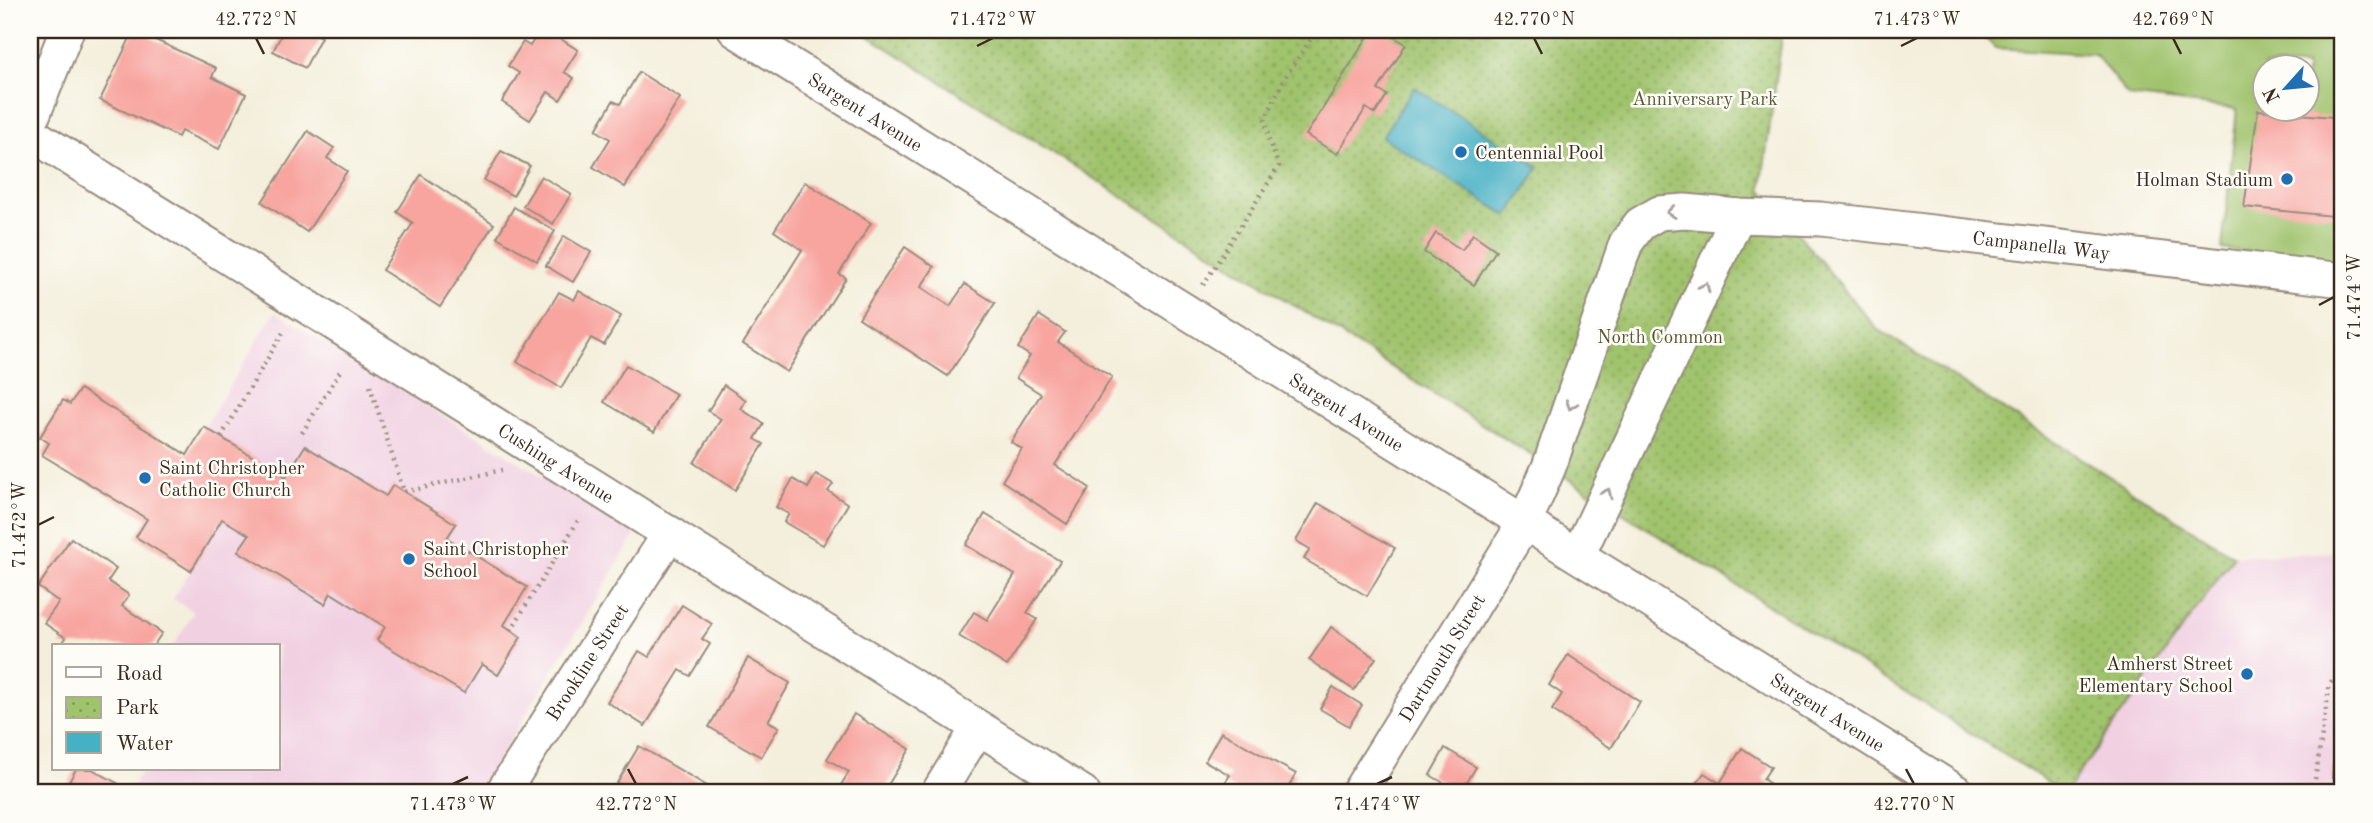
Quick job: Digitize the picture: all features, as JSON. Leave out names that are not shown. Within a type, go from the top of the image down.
[{"type":"street","points":[[30,122],[67,30]]},
{"type":"street","name":"Sargent Avenue","points":[[735,30],[782,42],[1187,310],[1958,793]]},
{"type":"street","name":"Cushing Avenue","points":[[30,133],[1083,793]]},
{"type":"street","name":"Campanella Way","points":[[1525,522],[1549,467],[1626,243],[1640,224],[1659,214],[1685,211],[1821,219],[2343,280]]},
{"type":"street","points":[[1578,555],[1738,216]]},
{"type":"street","name":"Dartmouth Street","points":[[1358,793],[1525,522]]},
{"type":"street","name":"Brookline Street","points":[[502,793],[670,533]]},
{"type":"street","points":[[938,793],[978,728]]},
{"type":"path","points":[[1187,310],[1279,166],[1269,141],[1265,120],[1284,79],[1317,30]]},
{"type":"path","points":[[221,437],[284,331]]},
{"type":"path","points":[[302,433],[342,367]]},
{"type":"path","points":[[369,385],[404,492],[503,470]]},
{"type":"path","points":[[511,630],[579,519]]},
{"type":"path","points":[[2313,793],[2330,683],[2343,672]]},
{"type":"shaded area","name":"Saint Christopher School","points":[[275,312],[636,534],[478,793],[129,793],[141,770],[280,770],[280,644],[174,644],[194,612],[173,599],[237,495],[183,462]]},
{"type":"shaded area","name":"Amherst Street Elementary School","points":[[2343,552],[2343,793],[2065,793],[2234,556]]},
{"type":"green space","name":"North Common","points":[[859,30],[1783,30],[1761,189],[1876,328],[2234,556],[2065,793]]},
{"type":"green space","name":"Holman Stadium","points":[[1976,30],[2343,30],[2343,263],[2222,249],[2237,109],[2128,96],[2095,54],[1996,48]]},
{"type":"water","name":"Centennial Pool","points":[[1414,87],[1539,167],[1508,216],[1382,137]]},
{"type":"building","points":[[134,30],[216,68],[212,77],[246,94],[219,149],[181,131],[178,137],[100,100]]},
{"type":"building","points":[[284,30],[308,30],[321,37],[305,68],[273,51]]},
{"type":"building","points":[[540,30],[546,30],[578,50],[564,72],[574,78],[560,100],[548,92],[530,120],[502,102],[519,73],[508,66],[523,42],[530,46]]},
{"type":"building","points":[[1372,30],[1382,30],[1406,44],[1378,90],[1387,95],[1375,114],[1366,108],[1337,154],[1306,135]]},
{"type":"building","points":[[639,72],[680,98],[625,187],[593,167],[610,139],[596,130],[613,101],[620,104]]},
{"type":"building","points":[[2320,116],[2343,118],[2343,217],[2244,207],[2256,122],[2320,122]]},
{"type":"building","points":[[308,131],[334,148],[327,158],[347,171],[307,232],[262,202]]},
{"type":"building","points":[[501,151],[530,166],[513,196],[484,180]]},
{"type":"building","points":[[421,175],[494,224],[440,307],[382,270],[413,223],[397,212]]},
{"type":"building","points":[[541,176],[571,194],[553,224],[523,206]]},
{"type":"building","points":[[805,182],[871,223],[839,274],[846,278],[787,372],[743,344],[802,250],[774,231]]},
{"type":"building","points":[[514,207],[555,231],[537,261],[497,237]]},
{"type":"building","points":[[1436,233],[1462,250],[1473,234],[1496,250],[1474,285],[1424,252]]},
{"type":"building","points":[[564,236],[591,252],[573,282],[546,266]]},
{"type":"building","points":[[905,247],[934,267],[921,287],[950,306],[965,284],[995,303],[948,376],[859,318]]},
{"type":"building","points":[[579,291],[621,316],[604,345],[591,338],[561,388],[517,362],[559,292],[574,300]]},
{"type":"building","points":[[1039,315],[1065,332],[1058,342],[1112,377],[1055,465],[1090,488],[1067,524],[1002,481],[1022,449],[1011,442],[1041,394],[1016,378],[1030,356],[1018,348]]},
{"type":"building","points":[[626,365],[676,394],[654,432],[604,402]]},
{"type":"building","points":[[724,385],[746,400],[741,409],[764,424],[755,439],[764,444],[735,490],[694,463],[721,419],[708,411]]},
{"type":"building","points":[[80,389],[187,455],[204,427],[286,477],[305,446],[386,496],[393,485],[456,524],[447,538],[527,587],[504,625],[521,637],[498,675],[482,664],[464,693],[377,640],[385,627],[331,593],[325,604],[238,551],[249,535],[222,519],[191,571],[136,537],[147,519],[42,455],[49,443],[40,437],[63,400],[70,404]]},
{"type":"building","points":[[816,474],[833,484],[828,491],[848,504],[823,545],[784,522],[789,514],[776,507],[793,479],[808,488]]},
{"type":"building","points":[[1318,503],[1395,548],[1367,596],[1304,559],[1310,549],[1296,541]]},
{"type":"building","points":[[985,514],[1060,561],[1027,613],[1037,619],[1007,666],[959,636],[974,612],[987,620],[1015,575],[966,545]]},
{"type":"building","points":[[71,538],[116,569],[108,581],[129,595],[122,606],[162,633],[154,644],[62,644],[66,638],[44,623],[59,602],[38,587]]},
{"type":"building","points":[[682,605],[712,624],[702,639],[710,644],[690,676],[680,670],[645,726],[607,702],[639,651],[649,657]]},
{"type":"building","points":[[1331,627],[1376,658],[1354,690],[1309,660]]},
{"type":"building","points":[[1568,655],[1640,702],[1611,748],[1552,710],[1562,694],[1549,685]]},
{"type":"building","points":[[748,658],[790,683],[768,721],[779,727],[761,757],[709,727]]},
{"type":"building","points":[[1333,687],[1362,705],[1349,726],[1320,709]]},
{"type":"building","points":[[2343,694],[2343,779],[2332,778]]},
{"type":"building","points":[[854,714],[910,749],[883,793],[836,793],[849,772],[827,759]]},
{"type":"building","points":[[1221,732],[1296,774],[1285,793],[1242,793],[1224,784],[1230,775],[1205,761]]},
{"type":"building","points":[[639,746],[719,793],[611,793]]},
{"type":"building","points":[[1445,748],[1476,767],[1461,793],[1430,775]]},
{"type":"building","points":[[1742,748],[1771,767],[1763,779],[1770,784],[1763,793],[1690,793],[1704,773],[1720,783]]},
{"type":"building","points":[[75,770],[94,770],[117,783],[111,793],[63,793]]},
{"type":"place","name":"Centennial Pool","points":[[1461,152]]},
{"type":"place","name":"Holman Stadium","points":[[2287,179]]},
{"type":"place","name":"Saint Christopher Catholic Church","points":[[145,478]]},
{"type":"place","name":"Saint Christopher School","points":[[409,559]]},
{"type":"place","name":"Amherst Street Elementary School","points":[[2247,674]]},
{"type":"park label","name":"Anniversary Park","points":[[1705,98]]}]
